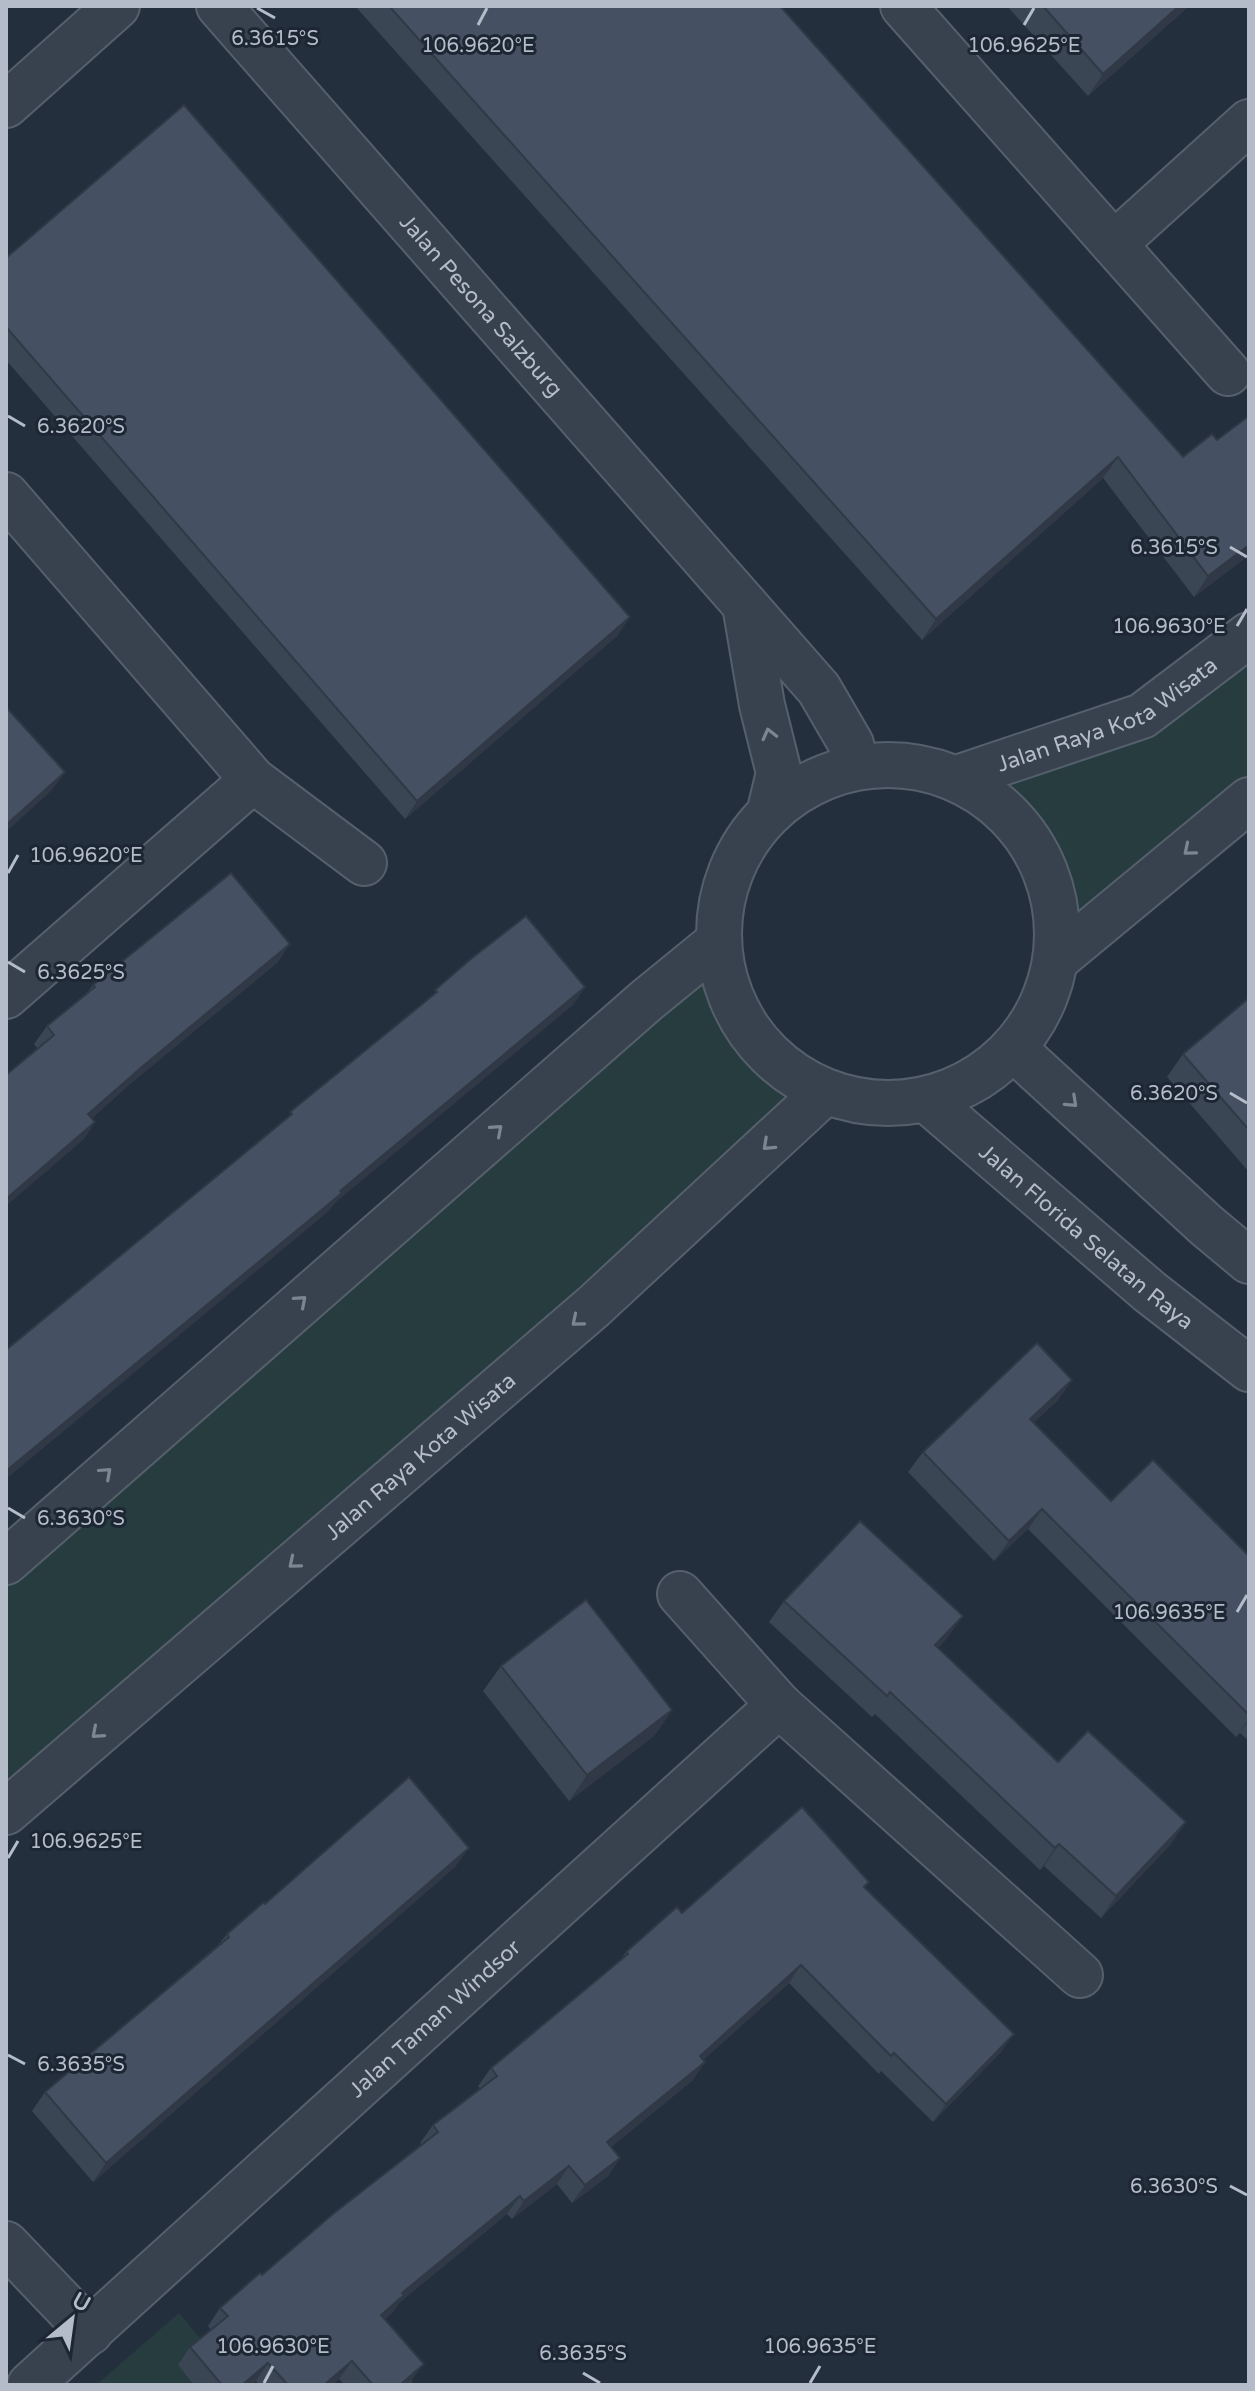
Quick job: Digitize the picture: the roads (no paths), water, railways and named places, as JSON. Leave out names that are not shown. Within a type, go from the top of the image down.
[{"type":"street","points":[[6,105],[117,6]]},
{"type":"street","name":"Jalan Pesona Salzburg","points":[[219,6],[819,689],[851,744],[856,766]]},
{"type":"street","points":[[903,6],[1228,373]]},
{"type":"street","points":[[1114,244],[1249,122]]},
{"type":"street","points":[[6,495],[253,780],[364,863]]},
{"type":"street","points":[[745,605],[762,705],[779,773],[770,810]]},
{"type":"street","name":"Jalan Raya Kota Wisata","points":[[957,778],[1142,716],[1249,635]]},
{"type":"street","points":[[907,765],[957,778],[1003,808],[1037,851],[1056,903],[1058,958],[1044,1007],[1015,1050],[975,1081],[927,1100],[876,1103],[825,1092],[783,1067],[750,1033],[728,990],[718,942],[722,894],[741,848],[770,810],[810,782],[856,766],[907,765]]},
{"type":"street","points":[[6,996],[253,780]]},
{"type":"street","points":[[1058,958],[1249,800]]},
{"type":"street","points":[[6,1562],[647,1000],[718,942]]},
{"type":"street","points":[[1015,1050],[1249,1261]]},
{"type":"street","name":"Jalan Raya Kota Wisata","points":[[6,1812],[593,1307],[825,1092]]},
{"type":"street","name":"Jalan Florida Selatan Raya","points":[[927,1100],[1150,1292],[1249,1369]]},
{"type":"street","points":[[680,1594],[779,1705],[1080,1975]]},
{"type":"street","name":"Jalan Taman Windsor","points":[[30,2385],[779,1705]]},
{"type":"street","points":[[6,2244],[90,2332]]}]
